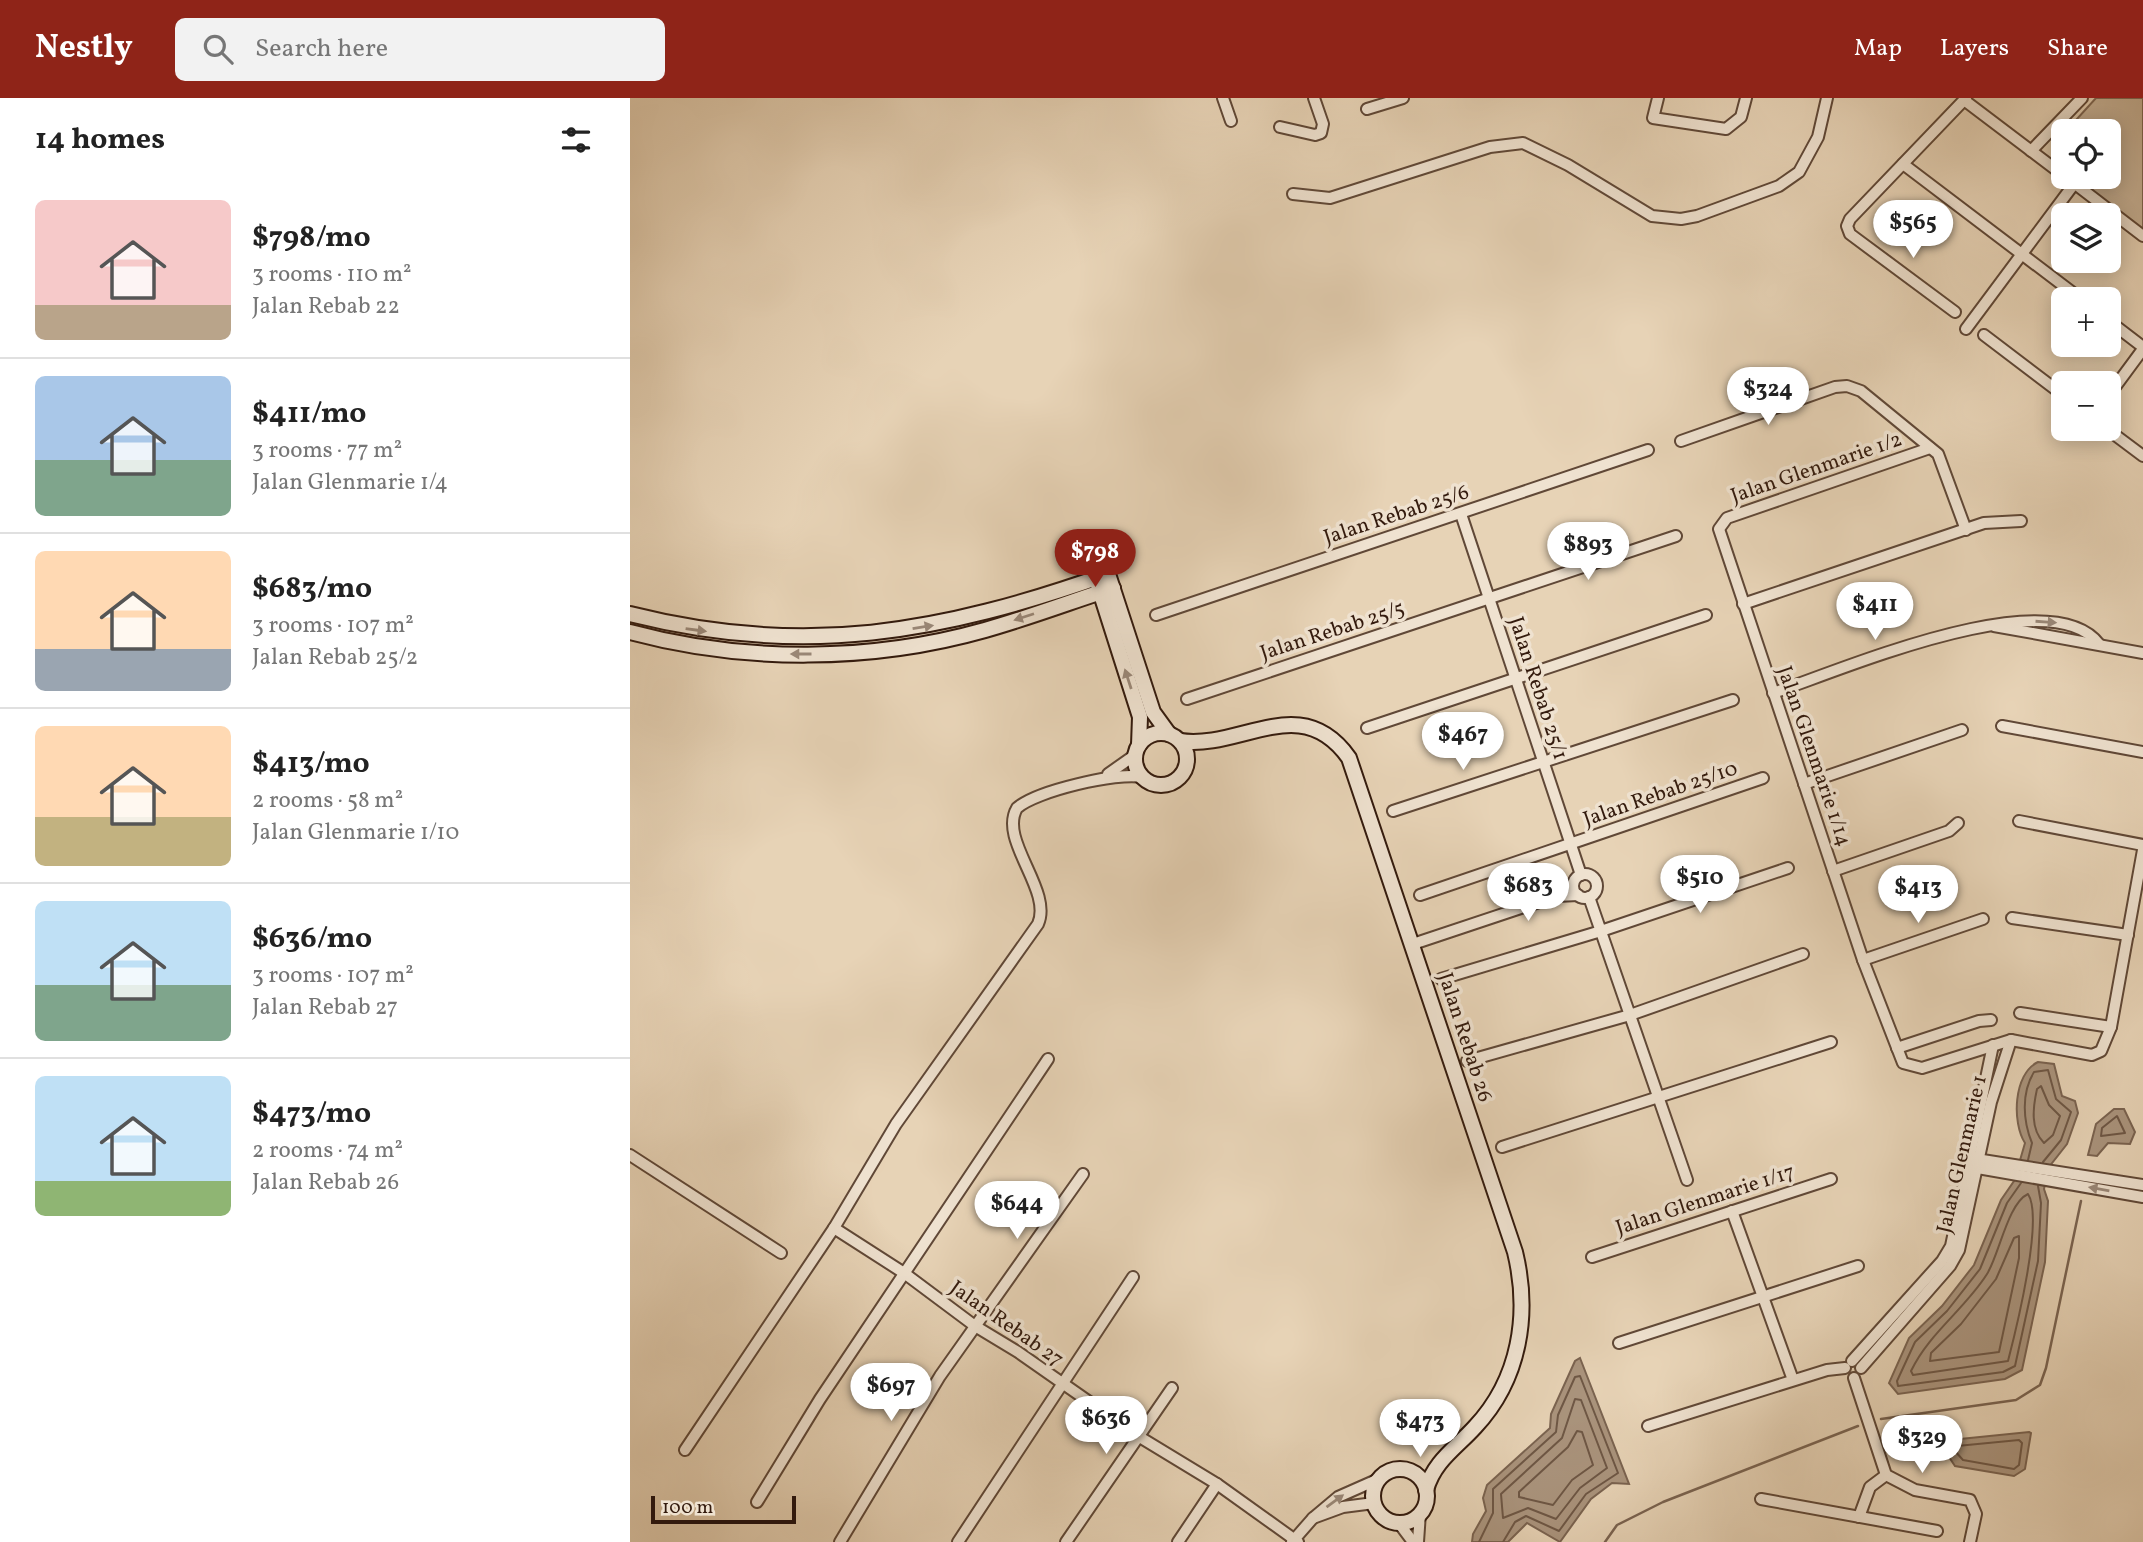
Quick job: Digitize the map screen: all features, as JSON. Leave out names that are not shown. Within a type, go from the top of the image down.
[{"type":"street","points":[[1223,98],[1231,121]]},
{"type":"street","points":[[1280,127],[1315,135],[1321,133],[1323,124],[1314,98]]},
{"type":"street","points":[[1367,109],[1403,98]]},
{"type":"street","points":[[1658,98],[1653,118],[1726,129],[1741,117],[1746,98]]},
{"type":"street","points":[[1293,194],[1330,198],[1490,146],[1523,143],[1568,164],[1621,200],[1651,216],[1681,219],[1698,216],[1779,186],[1799,173],[1818,137],[1827,98]]},
{"type":"street","points":[[2031,151],[2082,98]]},
{"type":"street","points":[[1955,312],[1850,234],[1847,226],[1850,219],[1965,99],[2051,166]]},
{"type":"street","points":[[1903,164],[2065,287]]},
{"type":"street","points":[[1966,329],[2021,253],[2061,189]]},
{"type":"street","points":[[2082,189],[2143,236]]},
{"type":"street","points":[[2121,330],[2142,347],[2121,378]]},
{"type":"street","points":[[1984,335],[2051,386]]},
{"type":"street","points":[[1681,441],[1835,387],[1854,388],[1930,447],[1942,462],[1966,530]]},
{"type":"street","points":[[2121,440],[2143,456]]},
{"type":"street","name":"Jalan Glenmarie 1/2","points":[[1719,529],[1727,517],[1930,447]]},
{"type":"street","name":"Jalan Rebab 25/6","points":[[1156,615],[1648,450]]},
{"type":"street","name":"Jalan Rebab 25/1","points":[[1461,513],[1571,845],[1580,888],[1601,931],[1687,1180]]},
{"type":"street","points":[[1743,604],[1984,523],[2021,521]]},
{"type":"street","name":"Jalan Glenmarie 1/14","points":[[1719,529],[1863,960],[1896,1048]]},
{"type":"street","name":"Jalan Rebab 25/5","points":[[1187,699],[1676,536]]},
{"type":"street","points":[[630,632],[675,644],[753,652],[859,652],[937,641],[985,630],[1064,604],[1104,583]]},
{"type":"street","points":[[630,614],[676,627],[743,635],[859,635],[980,615],[1104,583]]},
{"type":"street","points":[[1104,583],[1109,619],[1140,717],[1136,767],[1142,777]]},
{"type":"street","points":[[685,1450],[834,1228],[897,1125],[1041,918],[1040,904],[1012,827],[1014,813],[1028,800],[1093,780],[1126,774],[1142,777],[1158,785],[1169,784],[1183,773],[1187,762],[1186,751],[1153,712],[1104,583]]},
{"type":"street","points":[[1064,604],[1086,604],[1109,619]]},
{"type":"street","points":[[1367,728],[1706,615]]},
{"type":"street","points":[[1773,693],[1986,624],[2050,620],[2093,636],[2099,645]]},
{"type":"street","points":[[1986,624],[2143,653]]},
{"type":"street","points":[[1393,811],[1733,700]]},
{"type":"street","name":"Jalan Rebab 26","points":[[1174,738],[1200,743],[1273,725],[1294,725],[1325,735],[1342,749],[1354,770],[1515,1252],[1522,1291],[1521,1330],[1506,1380],[1492,1407],[1452,1449]]},
{"type":"street","points":[[2003,726],[2143,752]]},
{"type":"street","points":[[1804,784],[1962,730]]},
{"type":"street","points":[[1093,780],[1122,767],[1149,736],[1174,738]]},
{"type":"street","name":"Jalan Rebab 26","points":[[1187,762],[1225,738]]},
{"type":"street","name":"Jalan Rebab 25/10","points":[[1420,895],[1763,778]]},
{"type":"street","points":[[2019,821],[2143,845]]},
{"type":"street","points":[[1833,871],[1949,831],[1958,823]]},
{"type":"street","points":[[1991,1020],[1979,1021],[1896,1048],[1903,1062],[1915,1068],[2011,1040],[2092,1055],[2106,1044],[2143,850]]},
{"type":"street","points":[[1441,979],[1601,931],[1788,868]]},
{"type":"street","points":[[1413,944],[1580,888]]},
{"type":"street","points":[[2012,918],[2128,935]]},
{"type":"street","points":[[1863,960],[1983,919]]},
{"type":"street","points":[[1467,1061],[1630,1015],[1803,954]]},
{"type":"street","points":[[2020,1013],[2111,1027]]},
{"type":"street","name":"Jalan Glenmarie 1","points":[[1986,1100],[2011,1040]]},
{"type":"street","points":[[1502,1147],[1831,1042]]},
{"type":"street","name":"Jalan Glenmarie 1","points":[[1853,1369],[1959,1250],[1986,1100],[1986,1074],[1993,1045]]},
{"type":"street","points":[[1972,1052],[1982,1062],[1986,1074]]},
{"type":"street","points":[[757,1502],[820,1399],[1048,1059]]},
{"type":"street","points":[[630,1155],[781,1253]]},
{"type":"street","points":[[1974,1163],[2055,1176],[2143,1185]]},
{"type":"street","points":[[840,1542],[894,1448],[975,1326],[1083,1174]]},
{"type":"street","points":[[2055,1176],[2143,1197]]},
{"type":"street","name":"Jalan Glenmarie 1/17","points":[[1592,1257],[1831,1178]]},
{"type":"street","points":[[1732,1211],[1793,1380]]},
{"type":"street","name":"Jalan Rebab 27","points":[[834,1228],[904,1273],[975,1326],[1018,1352],[1138,1436],[1217,1484],[1295,1541]]},
{"type":"street","points":[[1619,1343],[1762,1294],[1858,1266]]},
{"type":"street","points":[[958,1542],[1133,1278]]},
{"type":"street","points":[[1648,1426],[1793,1380],[1853,1369],[1886,1475],[1915,1490],[1970,1500],[1976,1514],[1970,1542]]},
{"type":"street","points":[[1066,1542],[1172,1388]]},
{"type":"street","points":[[1295,1541],[1312,1518],[1338,1497],[1395,1470],[1411,1471],[1424,1467],[1452,1449]]},
{"type":"street","points":[[1426,1490],[1435,1468],[1452,1449]]},
{"type":"street","points":[[1411,1471],[1423,1481],[1426,1490],[1426,1502],[1420,1513],[1415,1542]]},
{"type":"street","points":[[1859,1517],[1870,1487],[1886,1475]]},
{"type":"street","points":[[1381,1478],[1375,1487],[1374,1503],[1383,1516],[1398,1522],[1408,1521],[1420,1513]]},
{"type":"street","points":[[1178,1542],[1217,1484]]},
{"type":"street","points":[[1761,1499],[1937,1531]]},
{"type":"street","points":[[1312,1518],[1343,1507],[1374,1503]]},
{"type":"street","points":[[1398,1522],[1415,1542]]},
{"type":"shaded area","points":[[2096,98],[2143,98],[2143,230],[2121,213],[2121,203],[2108,203],[2090,189],[2121,189],[2121,119],[2077,119]]},
{"type":"water","points":[[2038,1062],[2054,1064],[2062,1096],[2075,1101],[2078,1113],[2067,1144],[2049,1167],[2044,1189],[2048,1201],[2045,1262],[2022,1370],[2005,1379],[1898,1394],[1889,1383],[1909,1338],[1942,1306],[1974,1265],[2001,1200],[2014,1181],[2025,1143],[2018,1124],[2019,1088],[2030,1068]]},
{"type":"water","points":[[2114,1109],[2124,1109],[2135,1132],[2130,1144],[2108,1143],[2097,1156],[2088,1155],[2096,1124]]},
{"type":"water","points":[[1580,1358],[1629,1484],[1612,1483],[1591,1499],[1560,1542],[1527,1523],[1508,1542],[1472,1542],[1473,1534],[1486,1511],[1483,1498],[1487,1485],[1550,1428],[1551,1414],[1575,1361]]},
{"type":"water","points":[[2029,1432],[2025,1469],[2014,1476],[1955,1466],[1949,1457],[1906,1458],[1896,1455],[1901,1445]]},
{"type":"waterway","points":[[1881,1419],[2016,1400],[2040,1385],[2046,1368],[2081,1201]]},
{"type":"waterway","points":[[1605,1542],[1617,1525],[1663,1502],[1858,1426]]}]
